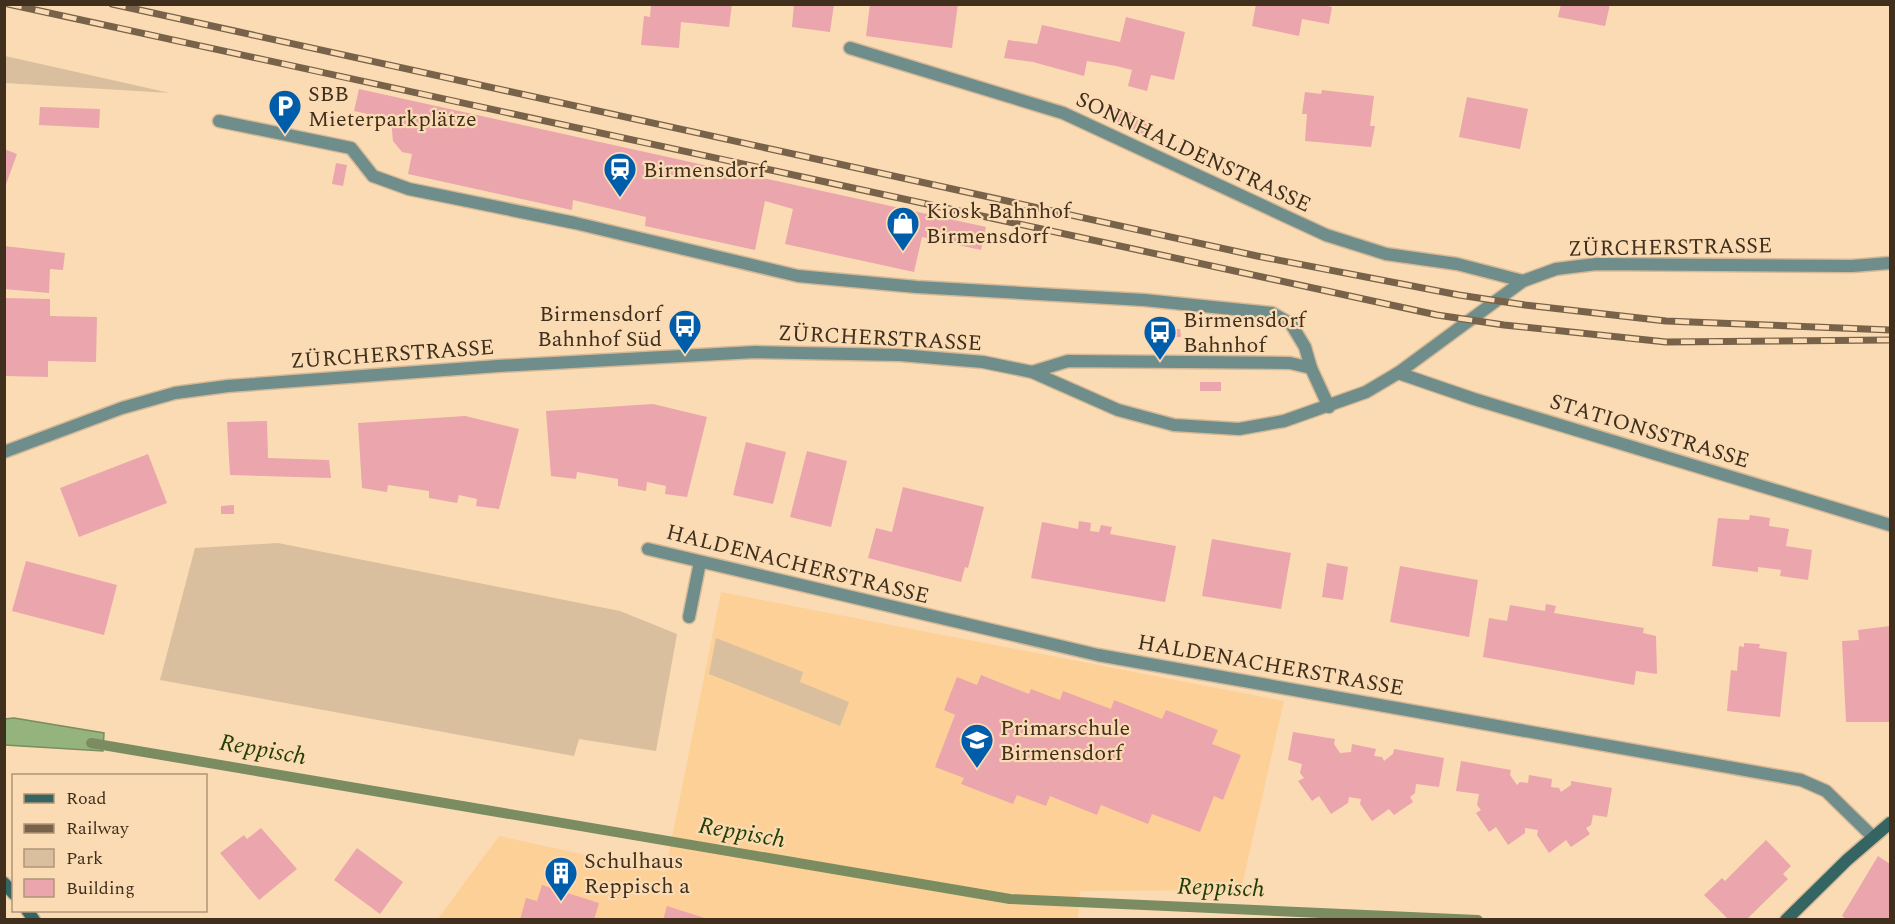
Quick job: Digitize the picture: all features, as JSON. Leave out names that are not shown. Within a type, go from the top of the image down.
[{"type":"street","name":"SONNHALDENSTRASSE","points":[[850,48],[1063,113],[1326,235],[1386,254],[1457,264],[1523,281]]},
{"type":"street","points":[[219,121],[351,148],[373,176],[409,189],[575,223],[798,276],[917,287],[1144,300],[1272,313],[1291,324],[1305,346],[1311,368],[1329,407]]},
{"type":"street","name":"ZÜRCHERSTRASSE","points":[[4,452],[122,408],[176,393],[228,386],[498,366],[755,352],[900,355],[983,362],[1032,372],[1118,410],[1174,425],[1239,429],[1284,421],[1329,407],[1366,392],[1398,373],[1523,281],[1556,269],[1596,264],[1852,266],[1890,263]]},
{"type":"street","points":[[1032,372],[1068,361],[1290,363],[1311,368]]},
{"type":"street","name":"STATIONSSTRASSE","points":[[1398,373],[1474,399],[1890,525]]},
{"type":"street","name":"HALDENACHERSTRASSE","points":[[648,549],[1098,655],[1801,780],[1826,791],[1873,837]]},
{"type":"street","points":[[688,617],[700,561]]},
{"type":"street","points":[[1786,920],[1890,823]]},
{"type":"shaded area","name":"Primarschule Birmensdorf","points":[[721,592],[1284,701],[1241,890],[1080,891],[1078,920],[437,920],[499,836],[665,872]]},
{"type":"shaded area","points":[[14,718],[104,733],[103,751],[5,745],[5,719]]},
{"type":"green space","points":[[5,56],[170,93],[5,83]]},
{"type":"green space","points":[[278,543],[620,611],[677,634],[656,751],[579,739],[574,756],[160,680],[195,548]]},
{"type":"green space","points":[[716,638],[803,672],[800,682],[849,702],[840,726],[709,674]]},
{"type":"building","points":[[651,4],[732,4],[729,27],[681,22],[679,48],[641,45],[644,16],[650,17]]},
{"type":"building","points":[[794,4],[834,4],[830,32],[792,27]]},
{"type":"building","points":[[870,4],[958,4],[952,48],[866,36]]},
{"type":"building","points":[[1256,4],[1321,4],[1332,7],[1329,24],[1302,19],[1299,36],[1252,26]]},
{"type":"building","points":[[1561,4],[1610,4],[1605,26],[1558,17]]},
{"type":"building","points":[[1126,17],[1185,32],[1174,80],[1151,75],[1147,91],[1128,86],[1132,70],[1116,66],[1087,61],[1084,76],[1033,62],[1004,58],[1008,40],[1037,44],[1042,25],[1120,42]]},
{"type":"building","points":[[359,89],[986,227],[981,250],[922,237],[914,272],[785,244],[793,209],[765,201],[755,250],[645,226],[646,217],[573,200],[572,210],[408,174],[412,154],[402,152],[393,141],[391,119],[354,111]]},
{"type":"building","points":[[1322,90],[1374,96],[1370,126],[1375,126],[1371,147],[1305,141],[1307,114],[1302,114],[1305,92],[1321,94]]},
{"type":"building","points":[[1467,97],[1528,109],[1520,149],[1459,137]]},
{"type":"building","points":[[1117,106],[1150,121],[1144,135],[1111,120]]},
{"type":"building","points":[[40,107],[100,109],[99,128],[39,125]]},
{"type":"building","points":[[4,149],[17,154],[5,187],[4,187]]},
{"type":"building","points":[[336,163],[347,165],[343,186],[332,184]]},
{"type":"building","points":[[4,246],[65,253],[63,270],[50,269],[49,293],[4,289]]},
{"type":"building","points":[[5,298],[50,299],[50,316],[97,317],[96,362],[48,361],[48,377],[5,376]]},
{"type":"building","points":[[1151,329],[1180,329],[1181,337],[1151,337]]},
{"type":"building","points":[[1200,382],[1221,382],[1221,391],[1200,391]]},
{"type":"building","points":[[653,404],[707,417],[687,497],[665,494],[666,486],[647,482],[646,491],[618,486],[618,479],[577,472],[576,479],[551,476],[546,411]]},
{"type":"building","points":[[465,416],[519,429],[499,509],[476,506],[477,499],[459,495],[457,503],[429,498],[429,491],[388,485],[387,492],[362,488],[358,423]]},
{"type":"building","points":[[267,421],[268,458],[329,460],[331,478],[230,475],[227,422]]},
{"type":"building","points":[[746,442],[786,452],[773,504],[733,495]]},
{"type":"building","points":[[807,451],[847,461],[831,527],[790,517]]},
{"type":"building","points":[[148,454],[167,503],[79,537],[60,488]]},
{"type":"building","points":[[903,487],[984,507],[968,568],[965,567],[961,582],[868,558],[876,528],[892,532]]},
{"type":"building","points":[[234,505],[234,514],[221,514],[221,506]]},
{"type":"building","points":[[1750,515],[1770,518],[1769,526],[1789,529],[1786,546],[1812,550],[1808,580],[1780,576],[1781,570],[1758,567],[1758,572],[1712,566],[1718,518],[1749,520]]},
{"type":"building","points":[[1079,521],[1091,523],[1090,531],[1099,532],[1101,525],[1112,527],[1110,534],[1176,546],[1165,602],[1031,578],[1042,522],[1078,529]]},
{"type":"building","points":[[1212,539],[1291,553],[1281,609],[1202,596]]},
{"type":"building","points":[[26,561],[117,585],[104,635],[12,611]]},
{"type":"building","points":[[1327,563],[1348,567],[1343,600],[1322,597]]},
{"type":"building","points":[[1400,566],[1478,580],[1469,637],[1390,622]]},
{"type":"building","points":[[1546,604],[1556,606],[1554,613],[1644,628],[1643,633],[1656,636],[1657,674],[1636,671],[1634,685],[1483,657],[1489,618],[1507,621],[1510,605],[1545,611]]},
{"type":"building","points":[[1890,626],[1890,722],[1846,722],[1842,641],[1859,640],[1858,630]]},
{"type":"building","points":[[1744,643],[1760,644],[1759,648],[1787,652],[1780,717],[1727,711],[1731,670],[1737,671],[1739,646],[1744,647]]},
{"type":"building","points":[[981,675],[1029,694],[1031,689],[1060,700],[1063,691],[1111,709],[1114,700],[1162,719],[1166,710],[1218,730],[1212,744],[1241,755],[1223,800],[1214,796],[1200,832],[1152,814],[1148,824],[1101,805],[1097,815],[1050,796],[1046,806],[1017,795],[1013,804],[961,784],[964,778],[935,767],[955,715],[944,710],[957,677],[977,685]]},
{"type":"building","points":[[1293,732],[1335,739],[1334,744],[1340,753],[1351,752],[1352,744],[1376,749],[1374,756],[1382,757],[1384,761],[1393,754],[1394,749],[1444,758],[1439,787],[1416,784],[1415,793],[1410,797],[1413,802],[1394,815],[1389,809],[1372,821],[1360,804],[1361,799],[1349,797],[1348,803],[1331,814],[1319,796],[1312,801],[1298,781],[1304,778],[1300,773],[1302,764],[1288,760]]},
{"type":"building","points":[[1461,761],[1511,770],[1510,775],[1517,785],[1520,782],[1528,783],[1529,775],[1552,779],[1551,787],[1559,788],[1561,792],[1571,785],[1571,781],[1612,788],[1607,817],[1593,815],[1591,825],[1586,828],[1590,834],[1571,847],[1566,840],[1549,853],[1537,835],[1538,830],[1525,828],[1525,833],[1508,845],[1496,827],[1489,832],[1476,813],[1481,810],[1477,805],[1479,794],[1456,791]]},
{"type":"building","points":[[261,828],[297,869],[259,900],[220,853],[244,835],[247,839]]},
{"type":"building","points":[[1766,840],[1791,866],[1783,874],[1788,879],[1746,920],[1729,920],[1704,895],[1722,878],[1725,881]]},
{"type":"building","points":[[357,848],[403,882],[380,914],[334,880]]},
{"type":"building","points":[[1878,856],[1890,864],[1890,920],[1848,920],[1842,916]]},
{"type":"building","name":"Schulhaus Reppisch a","points":[[542,885],[599,903],[594,920],[520,920],[526,898],[537,901]]},
{"type":"building","points":[[667,906],[708,919],[708,920],[663,920]]},
{"type":"waterway","name":"Reppisch","points":[[91,743],[1010,899],[1478,920]]},
{"type":"railway","points":[[8,4],[1437,315],[1504,325],[1666,342],[1890,340]]},
{"type":"railway","points":[[112,4],[1257,256],[1459,295],[1666,321],[1890,330]]},
{"type":"place","name":"SBB Mieterparkplätze","points":[[285,135]]},
{"type":"place","name":"Birmensdorf","points":[[620,198]]},
{"type":"place","name":"Kiosk Bahnhof Birmensdorf","points":[[903,252]]},
{"type":"place","name":"Birmensdorf Bahnhof Süd","points":[[685,355]]},
{"type":"place","name":"Birmensdorf Bahnhof","points":[[1160,361]]},
{"type":"place","name":"Primarschule Birmensdorf","points":[[977,769]]},
{"type":"place","name":"Schulhaus Reppisch a","points":[[561,902]]}]
